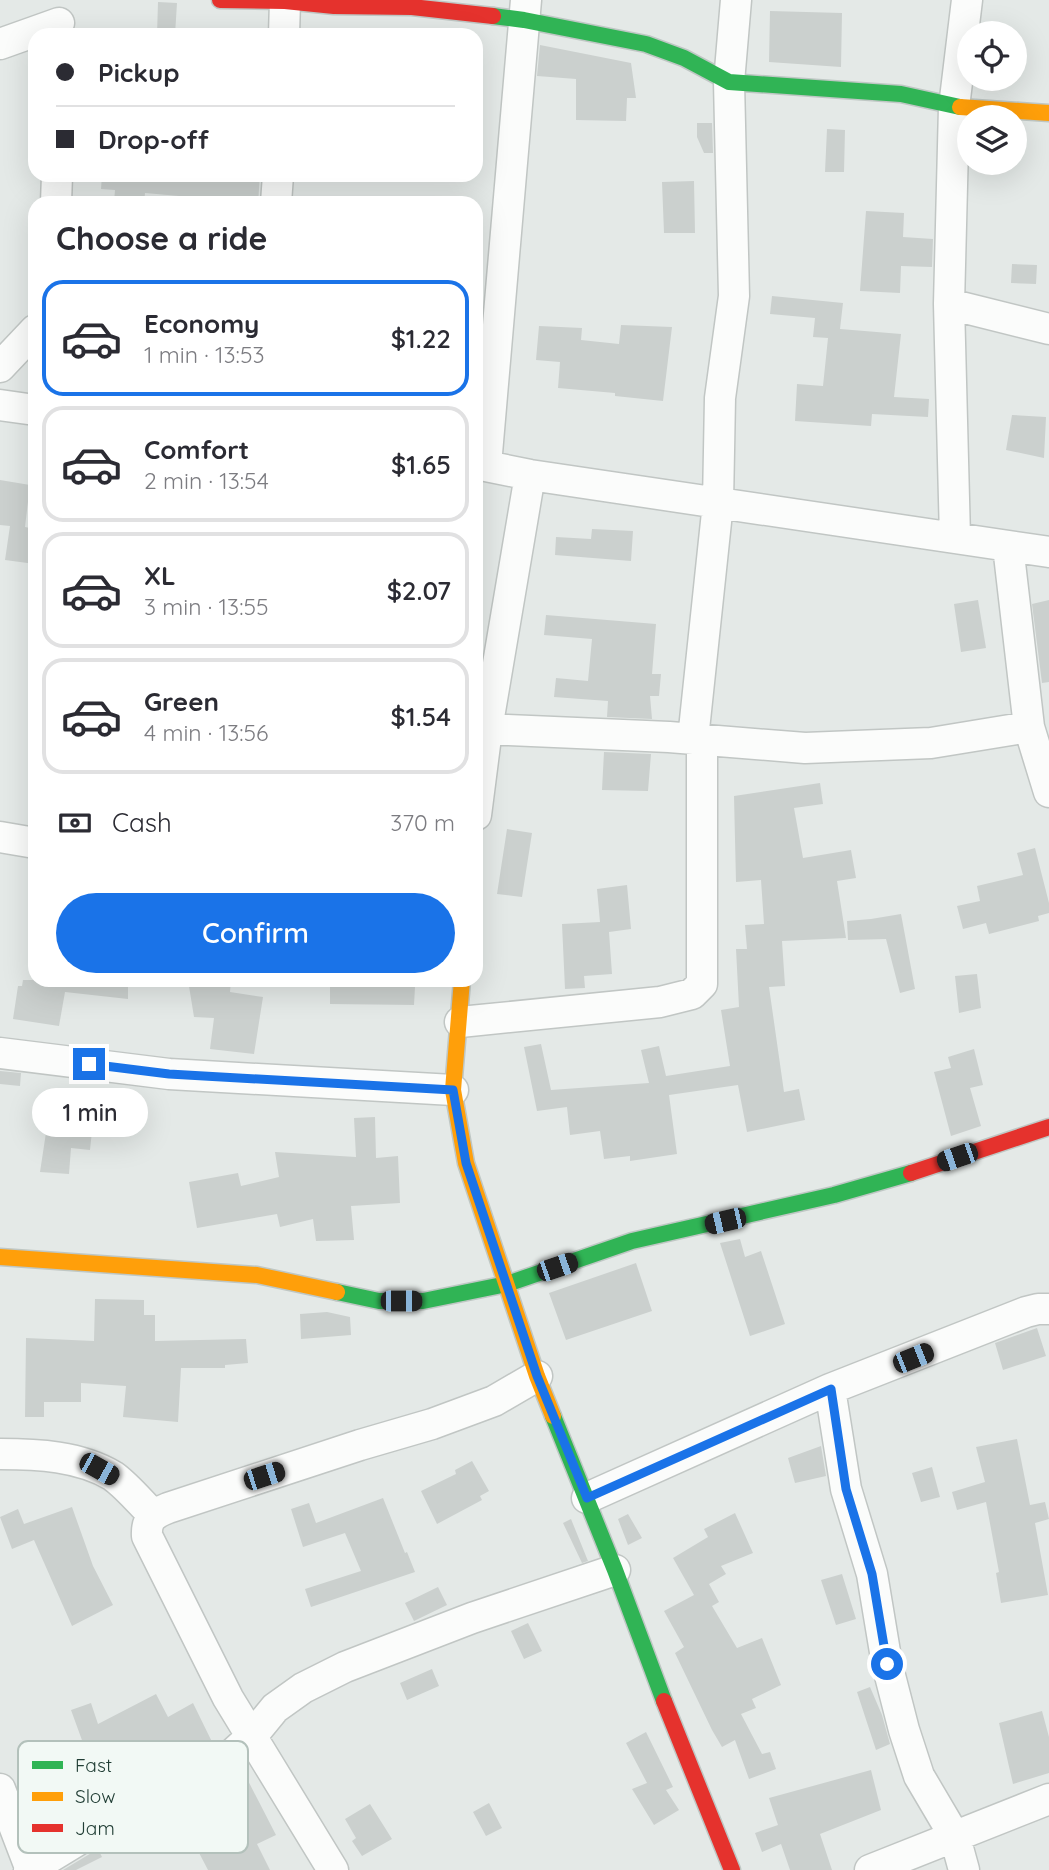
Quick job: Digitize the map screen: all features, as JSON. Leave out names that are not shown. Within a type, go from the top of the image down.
[{"type":"street","points":[[220,0],[285,1],[334,6],[525,10],[646,44],[684,58],[729,82],[901,94],[954,107],[1049,113]]},
{"type":"street","points":[[460,1022],[660,1002],[692,994],[702,984],[697,739],[718,503],[720,398],[734,296],[729,82],[736,0]]},
{"type":"street","points":[[955,538],[949,304],[954,107],[967,0]]},
{"type":"street","points":[[284,28],[285,1]]},
{"type":"street","points":[[483,444],[525,10]]},
{"type":"street","points":[[38,28],[60,19]]},
{"type":"street","points":[[0,44],[28,32]]},
{"type":"street","points":[[949,304],[1049,329]]},
{"type":"street","points":[[0,367],[28,337]]},
{"type":"street","points":[[0,405],[28,409]]},
{"type":"street","points":[[483,465],[530,475],[1049,552]]},
{"type":"street","points":[[483,760],[530,475]]},
{"type":"street","points":[[1007,546],[1029,727],[1049,792]]},
{"type":"street","points":[[487,729],[697,739],[805,748],[931,743],[1029,727]]},
{"type":"street","points":[[0,837],[28,842]]},
{"type":"street","points":[[462,987],[453,1090],[466,1163],[537,1376],[615,1570],[685,1757],[732,1870]]},
{"type":"street","points":[[0,1053],[169,1074],[453,1090]]},
{"type":"street","points":[[0,1257],[257,1275],[379,1301],[424,1301],[507,1284],[632,1241],[766,1212],[889,1180],[1049,1126]]},
{"type":"street","points":[[587,1498],[831,1389],[1026,1312],[1038,1308],[1049,1309]]},
{"type":"street","points":[[333,1870],[228,1699],[147,1536],[146,1527],[153,1515],[360,1445],[432,1424],[494,1401],[537,1376]]},
{"type":"street","points":[[831,1389],[846,1489],[872,1574],[887,1664],[904,1730],[919,1776],[955,1837],[964,1870]]},
{"type":"street","points":[[0,1454],[39,1454],[99,1469],[115,1478],[153,1515]]},
{"type":"street","points":[[247,1741],[275,1708],[303,1688],[345,1667],[472,1618],[615,1570]]},
{"type":"street","points":[[0,1789],[18,1838]]},
{"type":"street","points":[[870,1870],[1049,1799]]},
{"type":"street","points":[[24,1853],[30,1870],[57,1853]]},
{"type":"building","points":[[158,2],[177,3],[175,28],[157,28]]},
{"type":"building","points":[[770,11],[842,13],[841,67],[769,62]]},
{"type":"building","points":[[540,45],[631,63],[636,98],[627,98],[626,121],[576,120],[576,79],[537,76]]},
{"type":"building","points":[[697,123],[712,123],[713,153],[704,153],[697,137]]},
{"type":"building","points":[[827,129],[845,130],[844,172],[825,172]]},
{"type":"building","points":[[694,181],[695,233],[664,233],[662,182]]},
{"type":"building","points":[[102,182],[260,182],[258,196],[179,196],[145,193],[145,196],[115,196],[115,190],[101,189]]},
{"type":"building","points":[[866,211],[904,213],[903,237],[933,239],[932,267],[901,266],[900,293],[860,291]]},
{"type":"building","points":[[1012,264],[1037,265],[1036,284],[1011,283]]},
{"type":"building","points":[[772,296],[843,303],[840,329],[901,334],[894,397],[929,399],[928,417],[872,414],[871,426],[795,421],[797,384],[823,386],[828,338],[813,337],[815,318],[770,314]]},
{"type":"building","points":[[621,325],[672,327],[663,401],[558,388],[560,362],[536,360],[539,326],[582,328],[581,340],[619,344]]},
{"type":"building","points":[[1012,415],[1046,417],[1044,458],[1006,450]]},
{"type":"building","points":[[0,480],[28,485],[25,527],[28,528],[28,563],[5,560],[10,526],[0,525]]},
{"type":"building","points":[[592,529],[633,531],[631,561],[555,555],[556,537],[591,539]]},
{"type":"building","points":[[978,600],[986,648],[961,652],[954,604]]},
{"type":"building","points":[[1049,600],[1049,682],[1042,683],[1032,604]]},
{"type":"building","points":[[546,615],[656,624],[652,674],[661,674],[659,696],[650,696],[652,719],[607,717],[608,701],[554,697],[556,678],[588,681],[592,639],[544,635]]},
{"type":"building","points":[[604,752],[651,754],[648,791],[602,790]]},
{"type":"building","points":[[820,783],[823,804],[794,808],[803,858],[851,850],[856,878],[837,881],[846,938],[782,941],[785,986],[769,987],[784,1092],[799,1089],[805,1120],[747,1132],[738,1085],[669,1095],[677,1154],[630,1161],[630,1156],[604,1159],[600,1131],[570,1135],[567,1107],[537,1111],[524,1047],[541,1044],[551,1090],[649,1083],[641,1050],[659,1046],[666,1076],[730,1066],[721,1010],[739,1007],[736,949],[747,949],[745,925],[764,924],[761,880],[736,882],[734,796]]},
{"type":"building","points":[[507,829],[532,833],[522,897],[497,894]]},
{"type":"building","points":[[1035,848],[1049,903],[1049,913],[1038,916],[1039,921],[989,934],[986,923],[963,929],[957,906],[980,901],[977,886],[1023,875],[1017,853]]},
{"type":"building","points":[[627,885],[631,929],[609,932],[612,974],[584,976],[585,988],[565,989],[562,924],[600,922],[597,889]]},
{"type":"building","points":[[901,914],[915,989],[900,993],[886,939],[848,940],[847,921]]},
{"type":"building","points":[[977,974],[981,1008],[959,1013],[955,976]]},
{"type":"building","points":[[23,980],[28,980],[28,987],[128,987],[128,999],[65,992],[59,1026],[13,1019],[18,986],[22,986]]},
{"type":"building","points":[[189,987],[230,987],[230,992],[263,997],[254,1054],[210,1049],[214,1018],[194,1017]]},
{"type":"building","points":[[330,987],[415,987],[414,1005],[330,1004]]},
{"type":"building","points":[[974,1049],[983,1085],[970,1088],[981,1126],[951,1136],[934,1072],[951,1068],[948,1057]]},
{"type":"building","points":[[0,1071],[21,1073],[20,1086],[0,1084]]},
{"type":"building","points":[[375,1117],[376,1158],[398,1156],[400,1203],[351,1206],[354,1240],[316,1241],[313,1219],[280,1227],[277,1214],[197,1228],[189,1182],[238,1173],[241,1186],[279,1177],[275,1152],[356,1157],[354,1118]]},
{"type":"building","points":[[47,1126],[92,1131],[90,1150],[71,1148],[69,1174],[40,1172]]},
{"type":"building","points":[[740,1239],[745,1257],[761,1251],[785,1324],[750,1336],[720,1243]]},
{"type":"building","points":[[636,1263],[652,1311],[566,1340],[549,1293]]},
{"type":"building","points":[[95,1299],[144,1300],[144,1315],[155,1315],[155,1341],[246,1339],[248,1363],[225,1365],[225,1368],[181,1368],[178,1422],[123,1417],[126,1386],[81,1383],[81,1402],[44,1402],[44,1417],[25,1417],[26,1338],[94,1341]]},
{"type":"building","points":[[327,1312],[350,1317],[351,1335],[301,1339],[300,1314]]},
{"type":"building","points":[[1037,1328],[1046,1356],[1003,1370],[995,1343]]},
{"type":"building","points":[[1017,1439],[1030,1505],[1045,1502],[1049,1519],[1035,1523],[1048,1595],[1001,1603],[996,1573],[999,1572],[986,1502],[957,1510],[952,1492],[985,1482],[976,1447]]},
{"type":"building","points":[[821,1446],[826,1476],[795,1483],[788,1458]]},
{"type":"building","points":[[472,1461],[489,1491],[480,1496],[482,1500],[437,1524],[421,1491],[456,1474],[455,1470]]},
{"type":"building","points":[[932,1467],[940,1497],[921,1502],[912,1473]]},
{"type":"building","points":[[383,1498],[415,1572],[311,1607],[305,1589],[361,1571],[345,1533],[303,1547],[291,1509],[309,1503],[316,1523]]},
{"type":"building","points":[[72,1507],[93,1566],[113,1605],[72,1626],[34,1540],[12,1549],[0,1517],[18,1509],[24,1524]]},
{"type":"building","points":[[735,1513],[753,1553],[721,1566],[726,1574],[709,1584],[719,1602],[712,1606],[737,1648],[762,1638],[781,1685],[752,1699],[756,1708],[741,1714],[762,1754],[770,1752],[776,1769],[749,1779],[735,1740],[722,1747],[712,1730],[675,1653],[684,1647],[664,1611],[694,1595],[673,1558],[708,1537],[704,1529]]},
{"type":"building","points":[[628,1514],[642,1538],[628,1545],[618,1519]]},
{"type":"building","points":[[571,1519],[588,1561],[582,1563],[563,1523]]},
{"type":"building","points":[[842,1574],[856,1619],[836,1625],[821,1580]]},
{"type":"building","points":[[438,1587],[447,1605],[414,1621],[405,1603]]},
{"type":"building","points":[[528,1623],[542,1651],[524,1659],[511,1631]]},
{"type":"building","points":[[432,1669],[439,1686],[407,1700],[400,1683]]},
{"type":"building","points":[[870,1687],[890,1744],[876,1750],[857,1692]]},
{"type":"building","points":[[156,1694],[168,1717],[193,1703],[212,1741],[82,1741],[71,1710],[91,1703],[98,1724]]},
{"type":"building","points":[[1042,1711],[1049,1737],[1049,1773],[1013,1784],[999,1723]]},
{"type":"building","points":[[646,1732],[673,1787],[666,1790],[679,1810],[654,1825],[632,1789],[647,1783],[626,1743]]},
{"type":"building","points":[[871,1770],[881,1810],[820,1834],[832,1870],[790,1870],[781,1844],[762,1852],[755,1833],[778,1825],[769,1798]]},
{"type":"building","points":[[248,1781],[276,1835],[257,1844],[270,1870],[208,1870],[199,1853],[248,1853]]},
{"type":"building","points":[[489,1803],[502,1828],[486,1836],[473,1812]]},
{"type":"building","points":[[370,1804],[392,1839],[362,1856],[352,1841],[356,1838],[345,1819]]},
{"type":"building","points":[[91,1853],[100,1853],[102,1857],[76,1870],[63,1870]]},
{"type":"traffic: fast","points":[[493,16],[646,44],[684,58],[729,82],[901,94],[957,106]]},
{"type":"traffic: fast","points":[[337,1292],[379,1301],[423,1301],[507,1284],[632,1241],[834,1195],[911,1173]]},
{"type":"traffic: fast","points":[[553,1416],[664,1701]]},
{"type":"traffic: slow","points":[[1027,112],[1049,113]]},
{"type":"traffic: slow","points":[[461,987],[453,1090],[466,1163],[537,1376],[553,1416]]},
{"type":"traffic: slow","points":[[0,1257],[257,1275],[337,1292]]},
{"type":"traffic: jam","points":[[220,0],[412,7],[493,16]]},
{"type":"traffic: jam","points":[[911,1173],[1049,1127]]},
{"type":"traffic: jam","points":[[664,1701],[732,1870]]},
{"type":"route","points":[[89,1064],[169,1074],[453,1090],[466,1163],[537,1376],[587,1498],[831,1389],[846,1489],[872,1574],[887,1664]]}]
